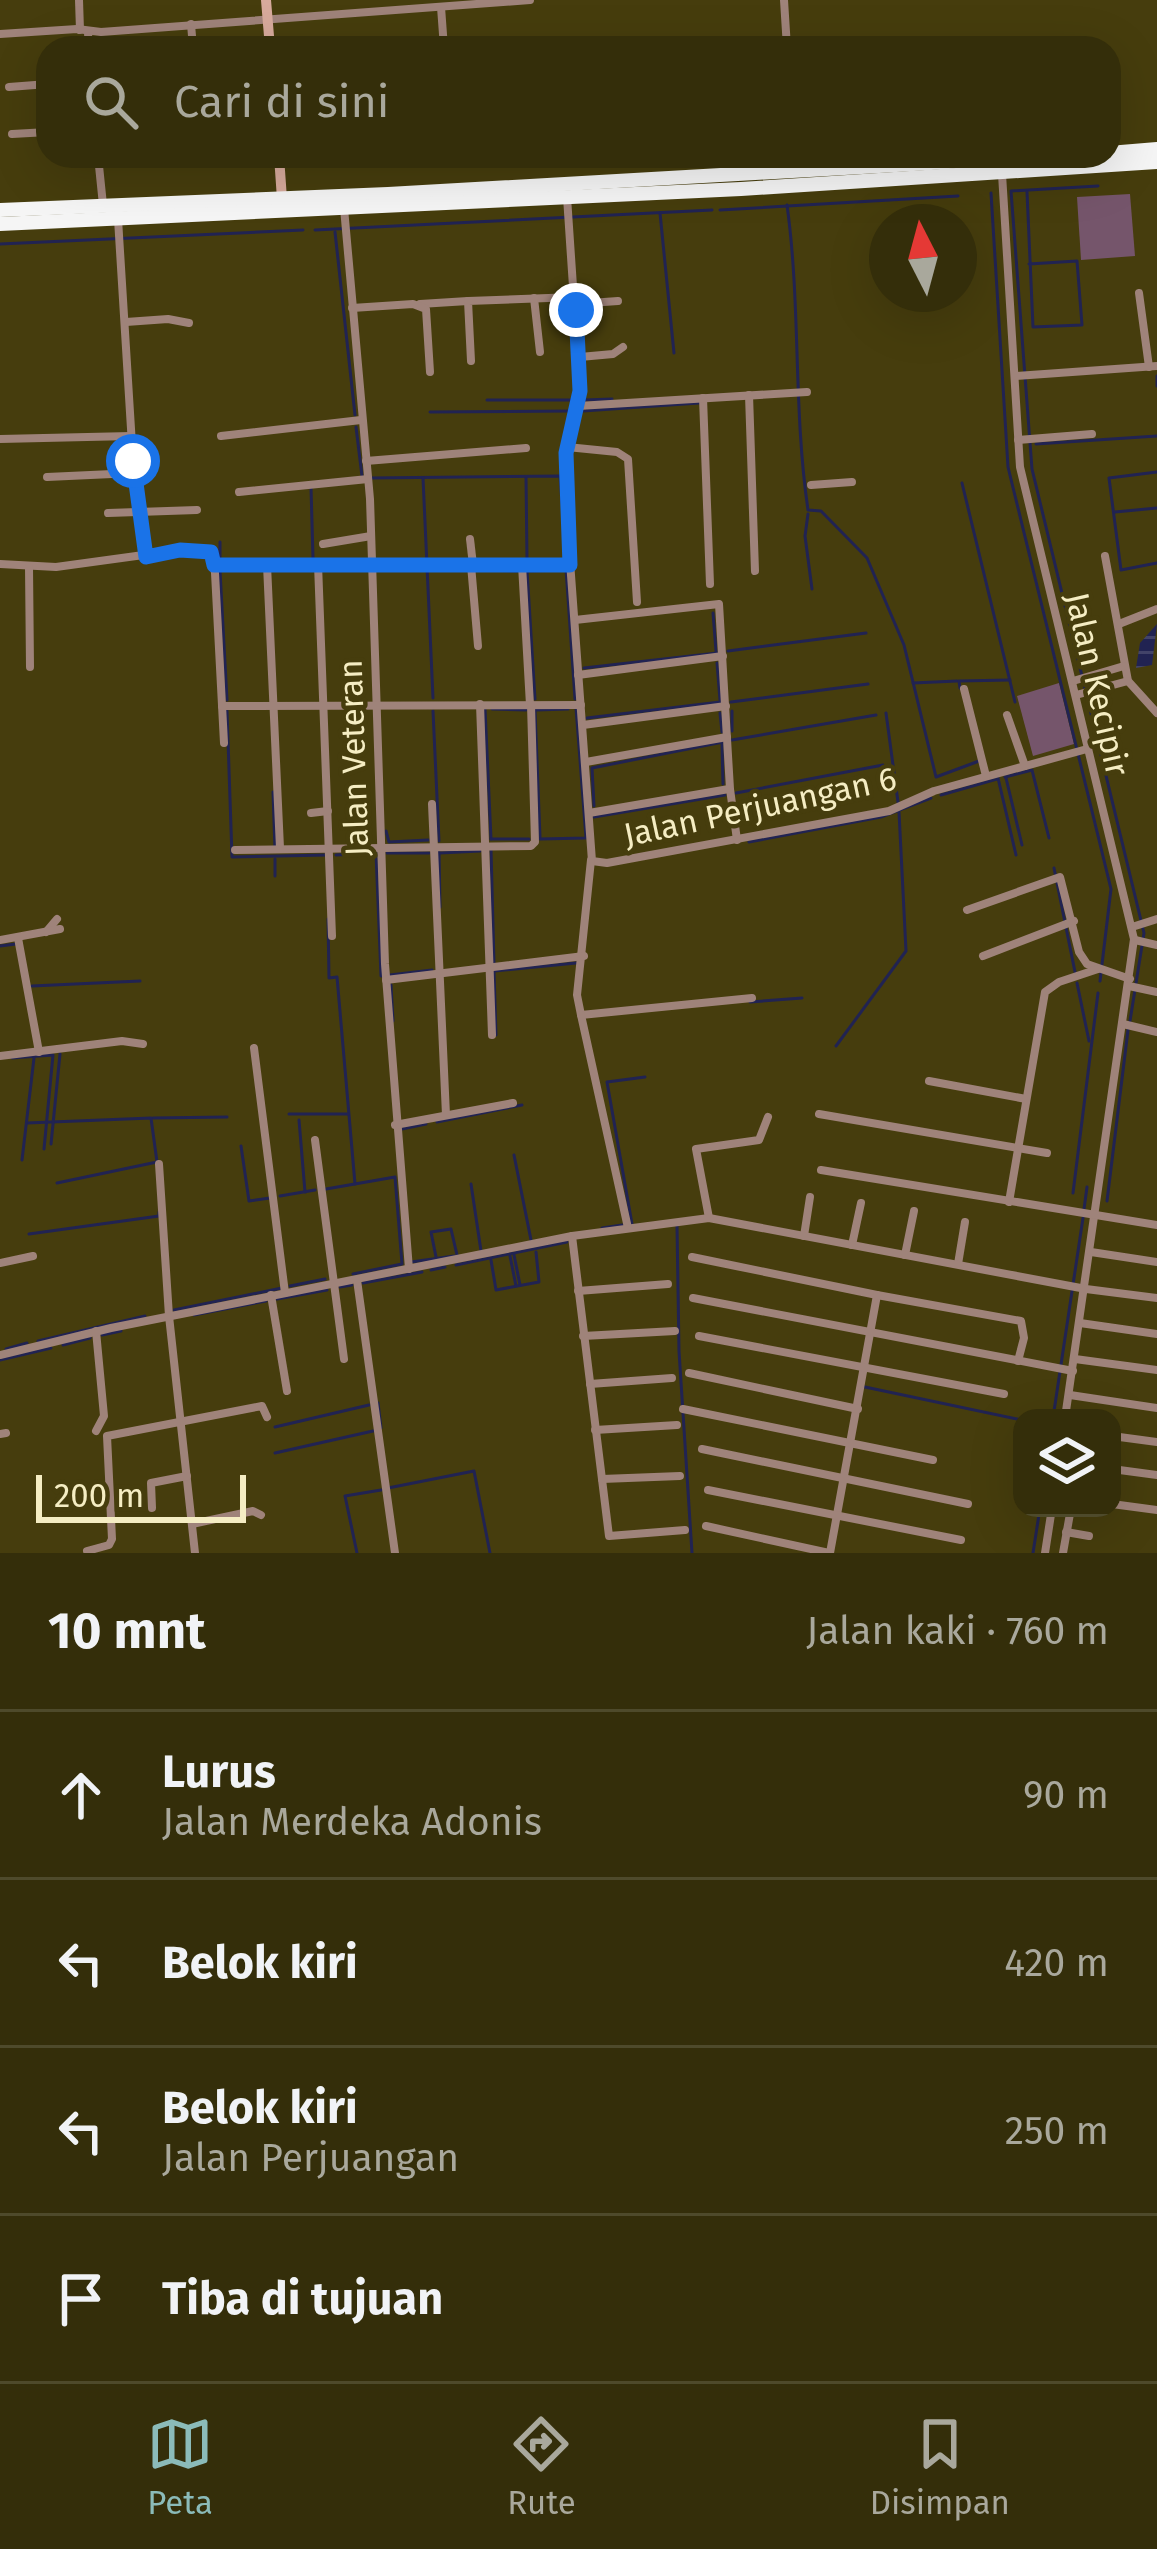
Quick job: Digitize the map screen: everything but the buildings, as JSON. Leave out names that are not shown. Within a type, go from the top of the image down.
[{"type":"highway","points":[[1121,151],[1157,149]]},
{"type":"highway","points":[[1121,164],[1157,162]]},
{"type":"highway","points":[[0,210],[103,205],[344,216],[389,199],[569,211],[777,168]]},
{"type":"highway","points":[[0,224],[118,225],[175,210],[282,199],[389,199],[1063,168]]},
{"type":"street","points":[[79,0],[85,36]]},
{"type":"street","points":[[266,0],[269,36]]},
{"type":"street","points":[[373,0],[374,12]]},
{"type":"street","points":[[0,34],[530,0]]},
{"type":"street","points":[[784,0],[786,36]]},
{"type":"street","points":[[441,7],[443,36]]},
{"type":"street","points":[[191,25],[192,36]]},
{"type":"street","points":[[9,87],[36,85]]},
{"type":"street","points":[[12,134],[36,133]]},
{"type":"street","points":[[99,168],[103,205]]},
{"type":"street","points":[[280,168],[282,199]]},
{"type":"street","name":"Jalan Kecipir","points":[[1001,172],[1023,376],[1025,439],[1020,467],[1076,695],[1080,750],[1144,942],[1091,1252],[1077,1286],[1081,1323],[1075,1359],[1065,1370],[1068,1409]]},
{"type":"street","points":[[569,211],[580,357],[578,406],[567,447],[566,507],[592,860],[577,995],[628,1228]]},
{"type":"street","name":"Jalan Veteran","points":[[344,216],[368,479],[386,980],[409,1269]]},
{"type":"street","points":[[118,225],[134,472],[146,557]]},
{"type":"street","points":[[1023,376],[1153,367],[1139,293]]},
{"type":"street","points":[[534,298],[540,352]]},
{"type":"street","points":[[352,308],[534,298],[618,301]]},
{"type":"street","points":[[468,301],[471,361]]},
{"type":"street","points":[[418,304],[426,309],[430,372]]},
{"type":"street","points":[[126,322],[168,319],[189,323]]},
{"type":"street","points":[[580,357],[613,354],[622,347]]},
{"type":"street","points":[[578,406],[807,392]]},
{"type":"street","points":[[748,395],[755,571]]},
{"type":"street","points":[[704,398],[710,584]]},
{"type":"street","points":[[221,436],[361,420]]},
{"type":"street","points":[[1025,439],[1092,434]]},
{"type":"street","points":[[0,439],[131,436]]},
{"type":"street","points":[[567,447],[617,452],[628,459],[637,602]]},
{"type":"street","points":[[366,461],[526,448]]},
{"type":"street","points":[[47,477],[134,472]]},
{"type":"street","points":[[239,492],[368,479]]},
{"type":"street","points":[[811,485],[852,482]]},
{"type":"street","points":[[108,513],[197,510]]},
{"type":"street","points":[[323,544],[370,536]]},
{"type":"street","points":[[470,539],[478,646]]},
{"type":"street","points":[[0,564],[56,568],[200,550],[213,554],[224,743]]},
{"type":"street","points":[[1105,556],[1128,681],[1157,713]]},
{"type":"street","points":[[318,564],[332,936]]},
{"type":"street","points":[[214,565],[570,565]]},
{"type":"street","points":[[267,565],[280,848]]},
{"type":"street","points":[[235,850],[531,846],[535,842],[532,724],[522,565]]},
{"type":"street","points":[[29,566],[29,667]]},
{"type":"street","points":[[574,620],[719,604],[737,840]]},
{"type":"street","points":[[1119,624],[1157,609]]},
{"type":"street","points":[[578,675],[723,656]]},
{"type":"street","points":[[1072,681],[1124,666]]},
{"type":"street","points":[[1076,695],[1128,681]]},
{"type":"street","points":[[964,689],[986,776]]},
{"type":"street","points":[[480,704],[491,1035]]},
{"type":"street","points":[[222,706],[581,705]]},
{"type":"street","points":[[583,724],[726,706]]},
{"type":"street","points":[[1007,715],[1025,766]]},
{"type":"street","points":[[518,724],[532,724]]},
{"type":"street","points":[[586,762],[728,737]]},
{"type":"street","name":"Jalan Perjuangan 6","points":[[592,860],[607,863],[889,811],[934,791],[1080,750]]},
{"type":"street","points":[[589,812],[730,789]]},
{"type":"street","points":[[432,803],[446,1115]]},
{"type":"street","points":[[311,812],[328,811]]},
{"type":"street","points":[[967,910],[1060,878],[1079,952],[1087,964],[1157,992]]},
{"type":"street","points":[[1138,924],[1157,919]]},
{"type":"street","points":[[983,956],[1074,921]]},
{"type":"street","points":[[0,940],[45,933],[58,924]]},
{"type":"street","points":[[18,938],[39,1052]]},
{"type":"street","points":[[386,980],[584,956]]},
{"type":"street","points":[[1009,1202],[1045,992],[1059,982],[1098,970]]},
{"type":"street","points":[[581,1015],[752,998]]},
{"type":"street","points":[[1128,1025],[1157,1032]]},
{"type":"street","points":[[0,1056],[122,1041],[143,1044]]},
{"type":"street","points":[[254,1048],[285,1293]]},
{"type":"street","points":[[929,1082],[1026,1100]]},
{"type":"street","points":[[395,1125],[513,1103]]},
{"type":"street","points":[[819,1114],[1047,1153]]},
{"type":"street","points":[[709,1219],[696,1149],[759,1140],[768,1117]]},
{"type":"street","points":[[315,1140],[344,1359]]},
{"type":"street","points":[[159,1164],[169,1316],[195,1553]]},
{"type":"street","points":[[820,1170],[1157,1225]]},
{"type":"street","points":[[804,1236],[810,1197]]},
{"type":"street","points":[[852,1245],[862,1203]]},
{"type":"street","points":[[905,1255],[914,1211]]},
{"type":"street","points":[[0,1352],[572,1236],[709,1219],[1157,1298]]},
{"type":"street","points":[[958,1264],[965,1222]]},
{"type":"street","points":[[572,1236],[609,1536],[685,1530]]},
{"type":"street","points":[[1091,1252],[1157,1262]]},
{"type":"street","points":[[0,1263],[33,1256]]},
{"type":"street","points":[[692,1257],[1021,1322],[1024,1338],[1018,1360]]},
{"type":"street","points":[[357,1280],[395,1553]]},
{"type":"street","points":[[578,1291],[668,1284]]},
{"type":"street","points":[[271,1295],[287,1391]]},
{"type":"street","points":[[706,1526],[830,1553],[877,1295]]},
{"type":"street","points":[[693,1298],[1065,1370]]},
{"type":"street","points":[[1081,1323],[1157,1334]]},
{"type":"street","points":[[95,1331],[104,1416],[96,1431]]},
{"type":"street","points":[[583,1336],[675,1331]]},
{"type":"street","points":[[698,1336],[863,1378],[1004,1394]]},
{"type":"street","points":[[1075,1359],[1157,1370]]},
{"type":"street","points":[[689,1373],[857,1409]]},
{"type":"street","points":[[590,1384],[672,1378]]},
{"type":"street","points":[[1070,1395],[1157,1408]]},
{"type":"street","points":[[87,1551],[109,1545],[112,1539],[105,1438],[262,1406],[267,1417]]},
{"type":"street","points":[[683,1409],[934,1460]]},
{"type":"street","points":[[596,1430],[676,1425]]},
{"type":"street","points":[[1121,1437],[1157,1442]]},
{"type":"street","points":[[702,1449],[968,1504]]},
{"type":"street","points":[[1121,1470],[1157,1475]]},
{"type":"street","points":[[602,1479],[680,1475]]},
{"type":"street","points":[[152,1508],[151,1483],[187,1476]]},
{"type":"street","points":[[708,1490],[961,1540]]},
{"type":"street","points":[[1121,1505],[1157,1510]]},
{"type":"street","points":[[192,1524],[253,1510],[261,1515]]},
{"type":"street","points":[[1045,1553],[1051,1517]]},
{"type":"street","points":[[1063,1553],[1069,1517]]},
{"type":"street","points":[[1066,1532],[1089,1536]]},
{"type":"shaded area","points":[[1130,194],[1135,256],[1081,260],[1077,197]]},
{"type":"shaded area","points":[[1157,624],[1152,665],[1136,668],[1140,643]]},
{"type":"shaded area","points":[[1059,683],[1074,744],[1033,756],[1017,696]]},
{"type":"waterway","points":[[1098,186],[1011,191],[1032,469],[1144,933],[1130,1021]]},
{"type":"waterway","points":[[1027,192],[1033,327],[1082,325],[1077,261],[1029,264]]},
{"type":"waterway","points":[[991,193],[1008,467],[1111,889],[1100,981]]},
{"type":"waterway","points":[[720,210],[958,196]]},
{"type":"waterway","points":[[787,205],[808,510],[821,511],[867,558],[904,645],[936,777],[979,761]]},
{"type":"waterway","points":[[315,230],[712,210]]},
{"type":"waterway","points":[[660,213],[674,353]]},
{"type":"waterway","points":[[0,244],[303,230]]},
{"type":"waterway","points":[[335,232],[355,415]]},
{"type":"waterway","points":[[1157,376],[1157,386]]},
{"type":"waterway","points":[[585,400],[612,399]]},
{"type":"waterway","points":[[487,400],[573,400]]},
{"type":"waterway","points":[[583,411],[699,403]]},
{"type":"waterway","points":[[430,412],[571,411]]},
{"type":"waterway","points":[[356,427],[362,476]]},
{"type":"waterway","points":[[1036,444],[1157,436]]},
{"type":"waterway","points":[[1157,472],[1109,478],[1121,570],[1157,563]]},
{"type":"waterway","points":[[370,478],[560,476],[562,503]]},
{"type":"waterway","points":[[526,477],[527,559]]},
{"type":"waterway","points":[[423,478],[433,698]]},
{"type":"waterway","points":[[962,483],[1015,702]]},
{"type":"waterway","points":[[311,488],[313,558]]},
{"type":"waterway","points":[[1115,512],[1157,508]]},
{"type":"waterway","points":[[808,514],[805,536],[812,589]]},
{"type":"waterway","points":[[564,525],[566,559]]},
{"type":"waterway","points":[[220,542],[220,559]]},
{"type":"waterway","points":[[324,569],[340,569]]},
{"type":"waterway","points":[[383,569],[465,570]]},
{"type":"waterway","points":[[566,569],[575,699]]},
{"type":"waterway","points":[[477,570],[517,571]]},
{"type":"waterway","points":[[527,570],[535,699]]},
{"type":"waterway","points":[[527,571],[565,570]]},
{"type":"waterway","points":[[220,571],[227,700]]},
{"type":"waterway","points":[[713,613],[716,651]]},
{"type":"waterway","points":[[728,651],[866,633]]},
{"type":"waterway","points":[[584,668],[717,653]]},
{"type":"waterway","points":[[717,663],[720,700]]},
{"type":"waterway","points":[[960,688],[959,681],[1010,680]]},
{"type":"waterway","points":[[913,683],[957,681]]},
{"type":"waterway","points":[[731,702],[868,684]]},
{"type":"waterway","points":[[587,718],[720,702]]},
{"type":"waterway","points":[[540,839],[586,838],[576,708]]},
{"type":"waterway","points":[[485,709],[491,839]]},
{"type":"waterway","points":[[492,709],[526,710]]},
{"type":"waterway","points":[[536,710],[568,709]]},
{"type":"waterway","points":[[535,710],[540,837]]},
{"type":"waterway","points":[[227,711],[232,857],[327,855]]},
{"type":"waterway","points":[[433,711],[439,841]]},
{"type":"waterway","points":[[732,711],[732,731]]},
{"type":"waterway","points":[[720,713],[722,732]]},
{"type":"waterway","points":[[886,713],[898,802]]},
{"type":"waterway","points":[[732,740],[876,715]]},
{"type":"waterway","points":[[594,806],[592,768],[723,742]]},
{"type":"waterway","points":[[722,744],[723,784]]},
{"type":"waterway","points":[[736,793],[883,765]]},
{"type":"waterway","points":[[1005,777],[1032,770],[1049,838]]},
{"type":"waterway","points":[[998,778],[1016,855]]},
{"type":"waterway","points":[[1006,778],[1022,845]]},
{"type":"waterway","points":[[941,795],[997,779]]},
{"type":"waterway","points":[[273,792],[275,850]]},
{"type":"waterway","points":[[594,817],[725,795]]},
{"type":"waterway","points":[[749,842],[881,817],[931,798]]},
{"type":"waterway","points":[[836,1046],[906,951],[899,812]]},
{"type":"waterway","points":[[386,831],[389,842],[428,840]]},
{"type":"waterway","points":[[491,839],[529,839]]},
{"type":"waterway","points":[[491,850],[494,963]]},
{"type":"waterway","points":[[440,853],[480,851]]},
{"type":"waterway","points":[[439,852],[440,907]]},
{"type":"waterway","points":[[376,853],[381,976]]},
{"type":"waterway","points":[[336,855],[376,853]]},
{"type":"waterway","points":[[387,853],[429,853]]},
{"type":"waterway","points":[[275,859],[275,876]]},
{"type":"waterway","points":[[1054,868],[1075,972]]},
{"type":"waterway","points":[[328,919],[329,978],[337,977],[355,1184]]},
{"type":"waterway","points":[[0,946],[16,944]]},
{"type":"waterway","points":[[494,971],[576,963]]},
{"type":"waterway","points":[[390,975],[432,970]]},
{"type":"waterway","points":[[494,971],[496,1035]]},
{"type":"waterway","points":[[32,986],[140,981]]},
{"type":"waterway","points":[[1077,983],[1089,1041]]},
{"type":"waterway","points":[[391,985],[393,1021]]},
{"type":"waterway","points":[[1073,1193],[1098,993]]},
{"type":"waterway","points":[[750,1002],[802,998]]},
{"type":"waterway","points":[[1107,1201],[1128,1030]]},
{"type":"waterway","points":[[51,1144],[60,1054]]},
{"type":"waterway","points":[[12,1058],[53,1055],[44,1149]]},
{"type":"waterway","points":[[22,1160],[34,1058]]},
{"type":"waterway","points":[[632,1224],[607,1082],[645,1077]]},
{"type":"waterway","points":[[437,1122],[522,1105]]},
{"type":"waterway","points":[[289,1114],[348,1114]]},
{"type":"waterway","points":[[153,1118],[227,1117]]},
{"type":"waterway","points":[[27,1123],[151,1118],[157,1162],[57,1183]]},
{"type":"waterway","points":[[299,1120],[305,1192]]},
{"type":"waterway","points":[[402,1129],[426,1124]]},
{"type":"waterway","points":[[241,1146],[249,1201],[270,1198]]},
{"type":"waterway","points":[[514,1155],[531,1240]]},
{"type":"waterway","points":[[326,1189],[395,1177],[402,1264],[353,1274]]},
{"type":"waterway","points":[[471,1184],[481,1251]]},
{"type":"waterway","points":[[1084,1209],[1087,1187]]},
{"type":"waterway","points":[[280,1196],[315,1190]]},
{"type":"waterway","points":[[29,1234],[159,1216],[159,1212]]},
{"type":"waterway","points":[[1054,1409],[1083,1218]]},
{"type":"waterway","points":[[602,1228],[622,1225]]},
{"type":"waterway","points":[[677,1225],[679,1351],[692,1553]]},
{"type":"waterway","points":[[436,1257],[431,1232],[451,1229],[457,1255]]},
{"type":"waterway","points":[[456,1265],[567,1242]]},
{"type":"waterway","points":[[491,1260],[496,1290],[539,1282],[536,1252]]},
{"type":"waterway","points":[[514,1255],[520,1285]]},
{"type":"waterway","points":[[411,1262],[454,1256]]},
{"type":"waterway","points":[[510,1256],[516,1286]]},
{"type":"waterway","points":[[431,1270],[445,1267]]},
{"type":"waterway","points":[[363,1283],[422,1272]]},
{"type":"waterway","points":[[290,1286],[325,1279]]},
{"type":"waterway","points":[[340,1287],[352,1285]]},
{"type":"waterway","points":[[174,1310],[282,1288]]},
{"type":"waterway","points":[[277,1299],[327,1290]]},
{"type":"waterway","points":[[194,1315],[266,1301]]},
{"type":"waterway","points":[[38,1341],[145,1316]]},
{"type":"waterway","points":[[102,1335],[121,1331]]},
{"type":"waterway","points":[[63,1345],[90,1338]]},
{"type":"waterway","points":[[6,1349],[27,1343]]},
{"type":"waterway","points":[[0,1360],[51,1348]]},
{"type":"waterway","points":[[865,1387],[1013,1418]]},
{"type":"waterway","points":[[378,1403],[381,1428]]},
{"type":"waterway","points":[[275,1427],[369,1405]]},
{"type":"waterway","points":[[275,1453],[373,1431]]},
{"type":"waterway","points":[[388,1488],[474,1471],[490,1553]]},
{"type":"waterway","points":[[357,1553],[345,1496],[381,1490]]},
{"type":"waterway","points":[[1033,1553],[1039,1517]]},
{"type":"route","points":[[133,461],[146,557],[188,550],[211,552],[214,565],[570,565],[566,453],[580,391],[576,310]]}]
